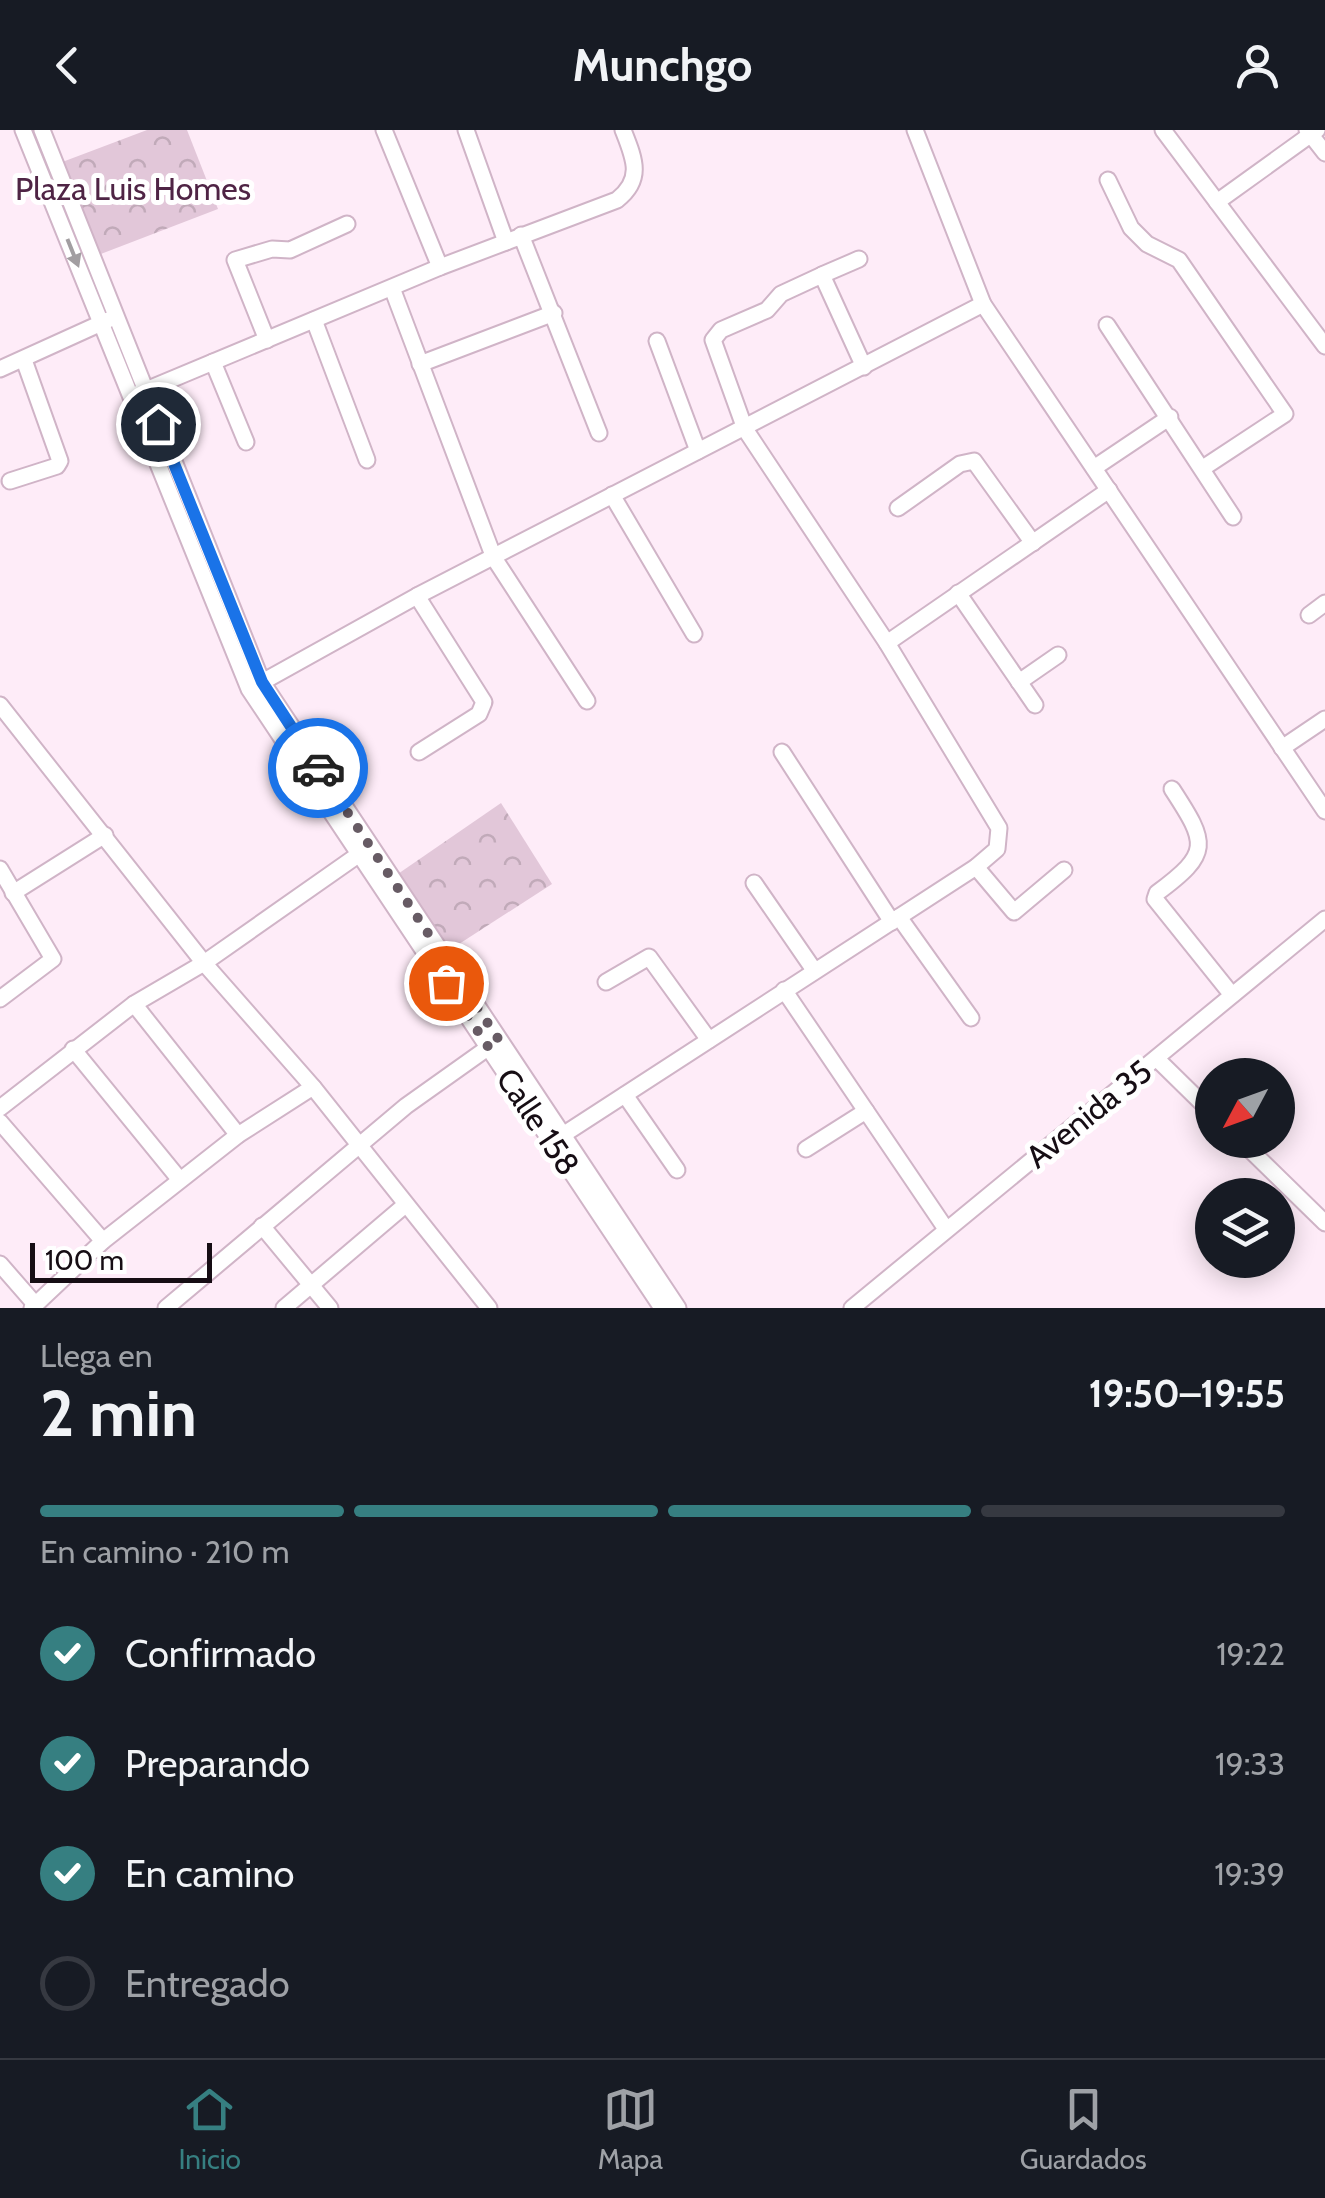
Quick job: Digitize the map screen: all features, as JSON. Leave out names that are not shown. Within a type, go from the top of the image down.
[{"type":"street","name":"Calle 158","points":[[23,130],[109,320],[256,685],[661,1299],[678,1308]]},
{"type":"street","points":[[0,369],[109,320],[42,130]]},
{"type":"street","points":[[384,130],[440,267]]},
{"type":"street","points":[[466,130],[514,238],[554,313],[599,433]]},
{"type":"street","points":[[138,394],[440,267],[617,200],[628,192],[636,171],[623,130]]},
{"type":"street","points":[[914,130],[983,304],[1325,811]]},
{"type":"street","points":[[1163,130],[1325,346]]},
{"type":"street","points":[[1217,202],[1312,132],[1325,153]]},
{"type":"street","points":[[1108,180],[1131,228],[1147,244],[1172,252],[1179,260],[1285,414],[1202,468]]},
{"type":"street","points":[[267,340],[236,260],[272,249],[290,250],[347,224]]},
{"type":"street","points":[[557,1139],[976,867],[997,849],[998,828],[886,643],[745,429],[713,340],[721,330],[767,310],[781,294],[859,259]]},
{"type":"street","points":[[822,274],[864,367]]},
{"type":"street","points":[[392,288],[494,558],[587,701]]},
{"type":"street","points":[[256,685],[417,596],[983,304]]},
{"type":"street","points":[[420,364],[554,313]]},
{"type":"street","points":[[314,320],[367,460]]},
{"type":"street","points":[[1107,325],[1233,517]]},
{"type":"street","points":[[656,341],[698,451]]},
{"type":"street","points":[[10,481],[57,466],[60,461],[24,360]]},
{"type":"street","points":[[213,362],[246,442]]},
{"type":"street","points":[[1094,468],[1170,416]]},
{"type":"street","points":[[898,508],[960,464],[974,462],[1033,543]]},
{"type":"street","points":[[886,643],[1109,490]]},
{"type":"street","points":[[612,495],[694,634]]},
{"type":"street","points":[[958,592],[1035,705]]},
{"type":"street","points":[[417,596],[484,702],[479,714],[419,752]]},
{"type":"street","points":[[1309,615],[1325,604]]},
{"type":"street","points":[[1019,682],[1058,655]]},
{"type":"street","points":[[0,705],[204,963],[313,1087],[488,1308]]},
{"type":"street","points":[[1282,748],[1325,719]]},
{"type":"street","points":[[782,752],[895,919],[971,1018]]},
{"type":"street","points":[[1172,789],[1196,825],[1196,859],[1157,893],[1155,900],[1232,995]]},
{"type":"street","points":[[13,893],[106,835]]},
{"type":"street","points":[[0,1108],[134,1004],[204,963],[365,851]]},
{"type":"street","points":[[976,867],[1014,912],[1064,870]]},
{"type":"street","points":[[0,869],[53,959],[0,999]]},
{"type":"street","points":[[754,883],[814,970]]},
{"type":"street","name":"Avenida 35","points":[[852,1308],[1325,919]]},
{"type":"street","points":[[606,982],[649,956],[708,1040]]},
{"type":"street","points":[[784,990],[946,1229]]},
{"type":"street","points":[[134,1004],[238,1134]]},
{"type":"street","points":[[166,1308],[358,1145],[494,1044]]},
{"type":"street","points":[[73,1049],[180,1180]]},
{"type":"street","points":[[1156,1059],[1195,1097]]},
{"type":"street","points":[[0,1264],[33,1305],[103,1241],[238,1134],[313,1087]]},
{"type":"street","points":[[625,1094],[677,1170]]},
{"type":"street","points":[[806,1149],[866,1111]]},
{"type":"street","points":[[0,1122],[103,1241]]},
{"type":"street","points":[[1258,1158],[1325,1223]]},
{"type":"street","points":[[284,1308],[404,1206]]},
{"type":"street","points":[[262,1226],[330,1308]]},
{"type":"green space","name":"Plaza Luis Homes","points":[[147,130],[187,130],[218,209],[93,257],[57,164]]},
{"type":"green space","points":[[501,803],[552,884],[442,955],[392,878]]},
{"type":"way so far","points":[[318,768],[499,1040],[489,1048],[446,983]]},
{"type":"route","points":[[158,424],[262,682],[318,768]]}]
